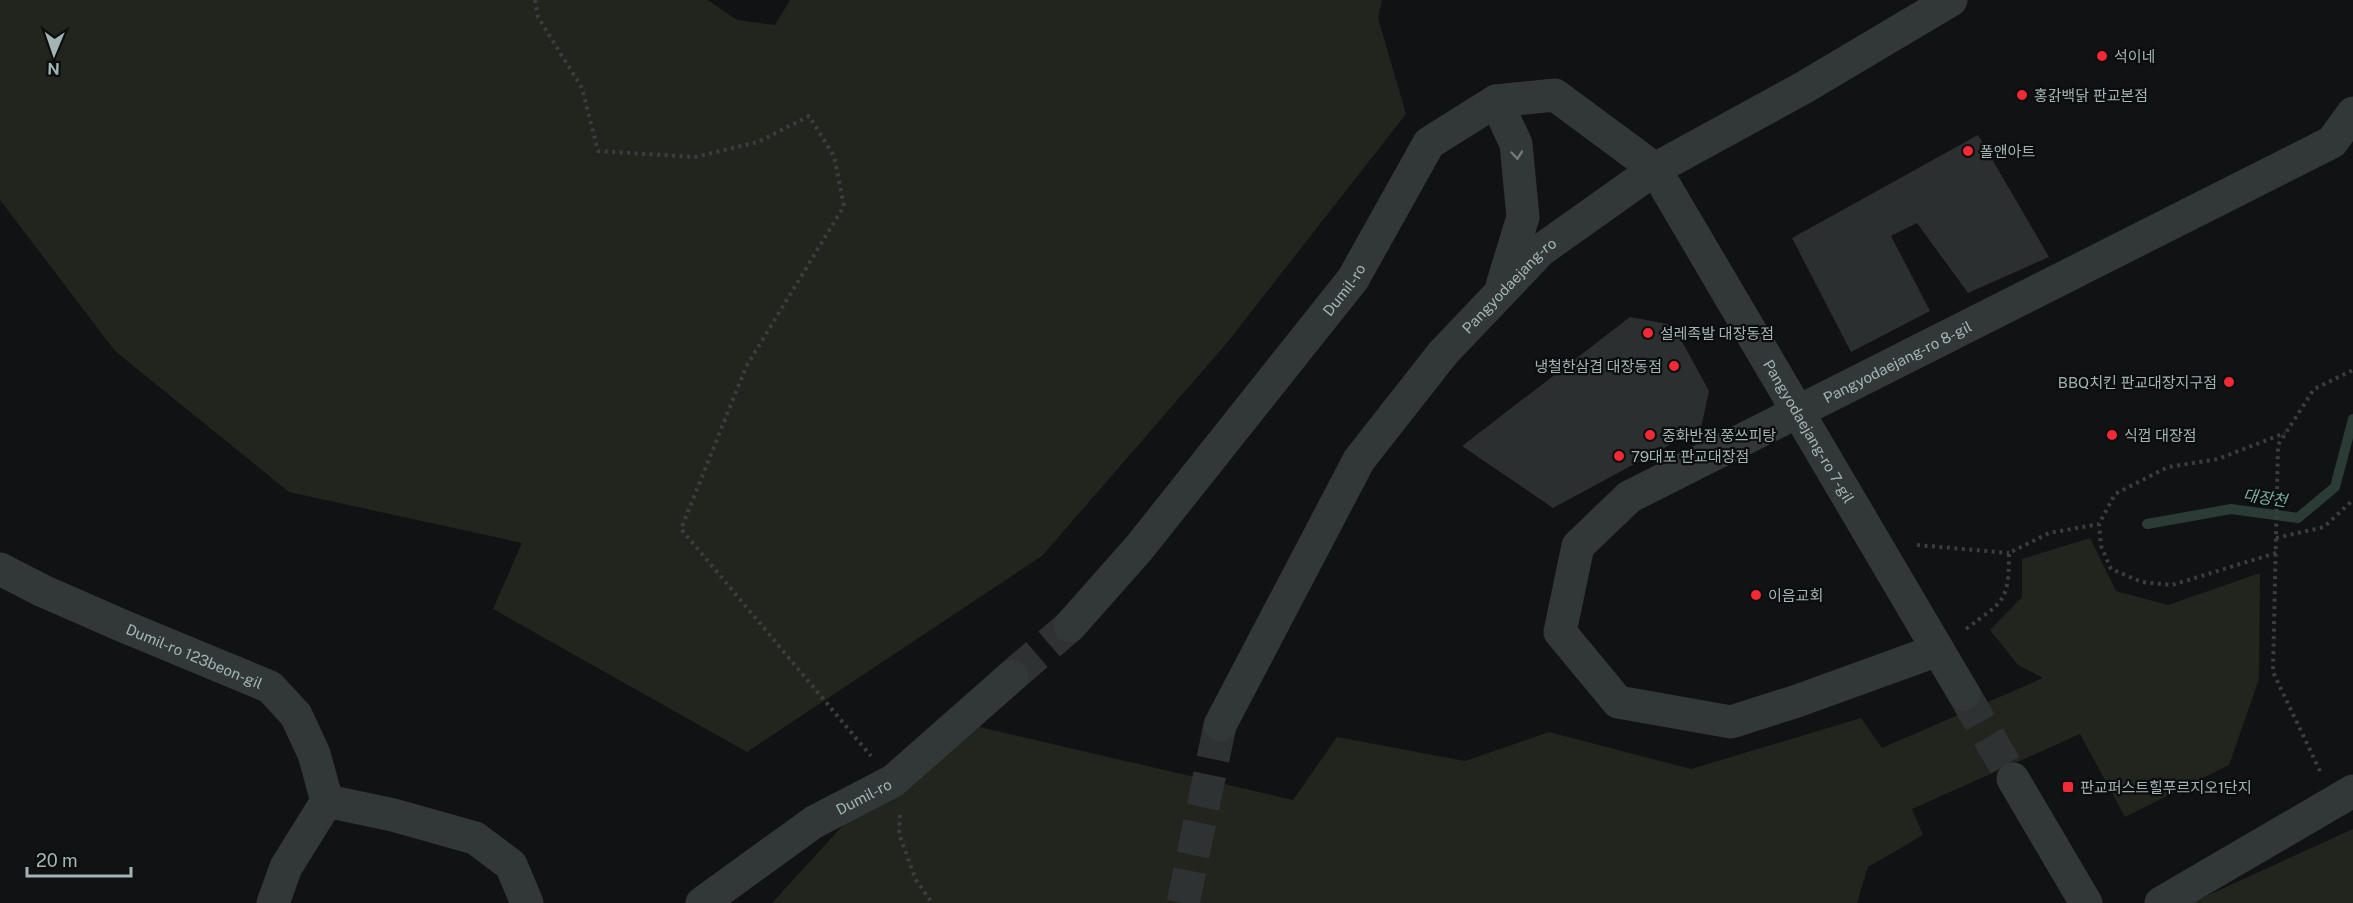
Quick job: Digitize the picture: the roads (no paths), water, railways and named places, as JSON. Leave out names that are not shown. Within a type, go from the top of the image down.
[{"type":"street","name":"Pangyodaejang-ro","points":[[1220,724],[1359,460],[1443,353],[1541,250],[1655,169],[1803,88],[1952,0]]},
{"type":"street","name":"Dumil-ro","points":[[1070,626],[1139,548],[1353,279],[1429,143],[1496,101],[1555,95],[1655,169]]},
{"type":"street","points":[[1496,101],[1516,144],[1523,217],[1500,293]]},
{"type":"street","name":"Pangyodaejang-ro 8-gil","points":[[1938,650],[1797,701],[1731,722],[1618,702],[1560,632],[1578,546],[1629,497],[2332,142],[2353,113]]},
{"type":"street","name":"Pangyodaejang-ro 7-gil","points":[[1655,169],[1964,694]]},
{"type":"street","name":"Dumil-ro 123beon-gil","points":[[0,569],[43,591],[270,687],[296,715],[314,754],[327,801]]},
{"type":"street","name":"Dumil-ro","points":[[702,903],[814,822],[893,781],[1012,676]]},
{"type":"street","points":[[2013,779],[2086,903]]},
{"type":"street","points":[[2161,903],[2346,795]]},
{"type":"street","points":[[273,903],[286,867],[327,801],[393,815],[475,838],[511,865],[527,903]]},
{"type":"waterway","name":"대장천","points":[[2147,524],[2231,509],[2298,518],[2335,487],[2353,419]]},
{"type":"tunnel","points":[[1012,676],[1070,626]]},
{"type":"tunnel","points":[[1964,694],[2013,779]]},
{"type":"tunnel","points":[[1183,903],[1220,725]]},
{"type":"place","name":"석이네","points":[[2102,56]]},
{"type":"place","name":"홍갉백닭 판교본점","points":[[2022,95]]},
{"type":"place","name":"폴앤아트","points":[[1968,151]]},
{"type":"place","name":"설레족발 대장동점","points":[[1648,333]]},
{"type":"place","name":"냉철한삼겹 대장동점","points":[[1674,366]]},
{"type":"place","name":"BBQ치킨 판교대장지구점","points":[[2229,382]]},
{"type":"place","name":"중화반점 쭝쓰피탕","points":[[1650,435]]},
{"type":"place","name":"식껍 대장점","points":[[2112,435]]},
{"type":"place","name":"79대포 판교대장점","points":[[1619,456]]},
{"type":"place","name":"이음교회","points":[[1756,595]]},
{"type":"place","name":"판교퍼스트힐푸르지오1단지","points":[[2068,787]]}]
